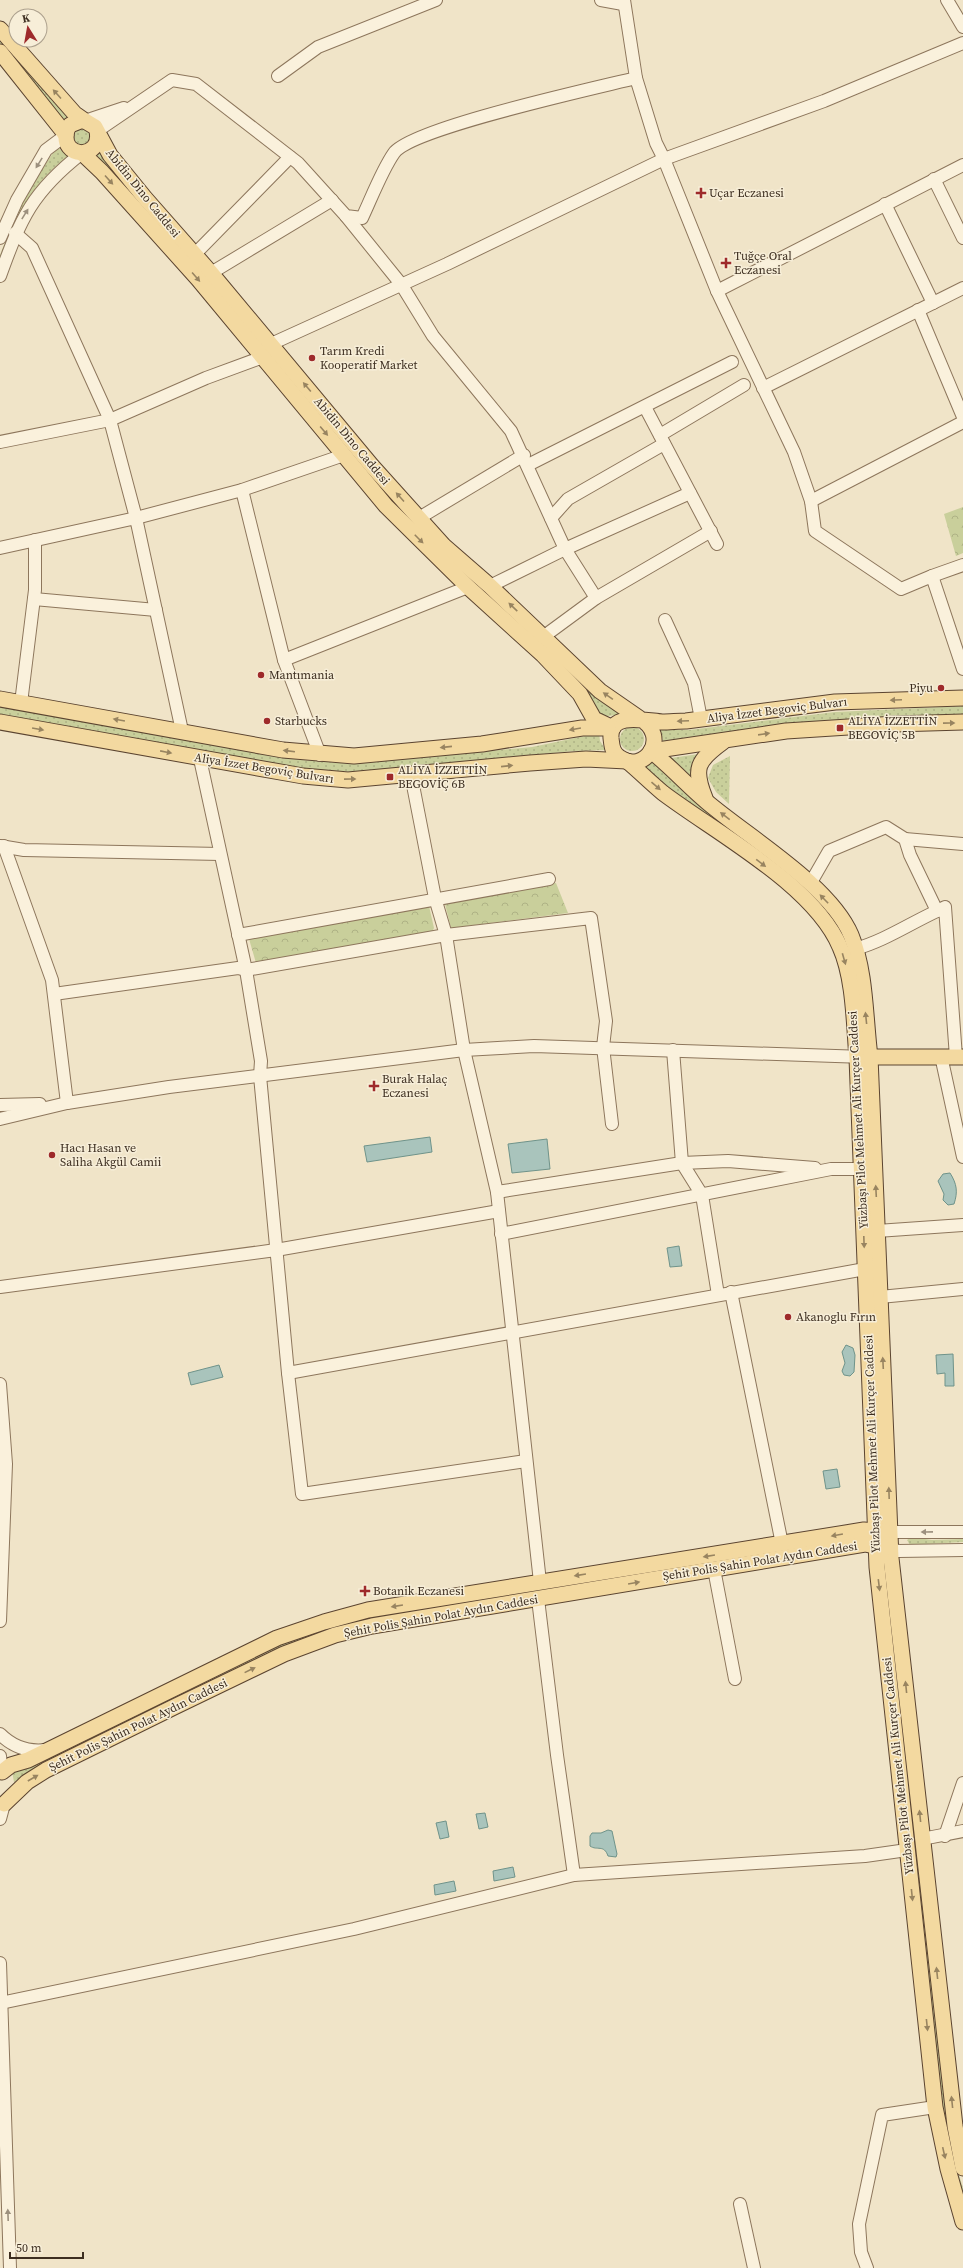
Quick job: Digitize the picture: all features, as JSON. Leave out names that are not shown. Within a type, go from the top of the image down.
[{"type":"main road","points":[[0,29],[75,114],[90,123],[97,131],[97,142],[95,146],[87,152],[82,153],[76,152],[68,146],[66,135],[0,52]]},
{"type":"main road","points":[[66,135],[70,126],[75,122],[86,121]]},
{"type":"main road","name":"Abidin Dino Caddesi","points":[[97,131],[110,155],[211,272],[372,466],[444,546],[490,586],[600,691],[640,718]]},
{"type":"main road","name":"Abidin Dino Caddesi","points":[[82,153],[102,172],[198,279],[386,506],[468,587],[542,655],[580,694],[594,718],[614,728]]},
{"type":"main road","name":"Aliya İzzet Begoviç Bulvarı","points":[[640,718],[661,722],[701,719],[836,702],[963,698]]},
{"type":"main road","name":"Aliya İzzet Begoviç Bulvarı","points":[[0,699],[283,750],[354,756],[482,744],[582,728],[614,728]]},
{"type":"main road","points":[[640,718],[647,723],[654,735],[655,742],[651,751],[641,760],[627,761],[616,754],[612,748],[611,734],[614,728],[623,720],[640,718]]},
{"type":"main road","name":"Aliya İzzet Begoviç Bulvarı","points":[[0,722],[200,759],[303,776],[348,780],[586,760],[627,761]]},
{"type":"main road","name":"Aliya İzzet Begoviç Bulvarı","points":[[651,751],[786,731],[895,724],[963,722]]},
{"type":"main road","points":[[707,802],[698,781],[698,765],[708,753],[725,740]]},
{"type":"main road","name":"Yüzbaşı Pilot Mehmet Ali Kurçer Caddesi","points":[[651,751],[707,802],[787,863],[839,914],[850,934],[861,976],[863,1057],[861,1169],[865,1269],[883,1532],[891,1549],[955,2126],[963,2168]]},
{"type":"main road","name":"Yüzbaşı Pilot Mehmet Ali Kurçer Caddesi","points":[[627,761],[663,792],[782,878],[812,905],[828,923],[841,947],[848,975],[863,1057],[877,1231],[880,1297],[883,1532],[876,1546],[877,1567],[935,2107],[948,2169],[963,2222]]},
{"type":"main road","points":[[863,1057],[960,1057]]},
{"type":"main road","name":"Şehit Polis Şahin Polat Aydın Caddesi","points":[[1,1771],[11,1765],[48,1750],[277,1638],[324,1622],[368,1610],[864,1530],[883,1532]]},
{"type":"main road","name":"Şehit Polis Şahin Polat Aydın Caddesi","points":[[2,1806],[27,1782],[67,1759],[284,1654],[335,1635],[372,1626],[865,1544],[891,1549]]},
{"type":"main road","points":[[1,1771],[9,1783],[10,1790],[2,1806]]},
{"type":"street","points":[[278,76],[318,48],[436,0]]},
{"type":"street","points":[[601,0],[623,2],[636,78],[656,143],[664,159],[717,291],[794,452],[811,501],[815,531],[900,589],[932,576],[963,566]]},
{"type":"street","points":[[947,0],[959,12],[963,27]]},
{"type":"street","points":[[271,344],[664,159],[824,101],[963,43]]},
{"type":"street","points":[[346,216],[362,218],[394,152],[419,138],[476,118],[636,78]]},
{"type":"street","points":[[97,131],[172,80],[196,84],[290,157],[346,216],[401,284],[433,336],[511,431],[526,460],[565,548],[596,598]]},
{"type":"street","points":[[86,121],[139,103]]},
{"type":"street","points":[[1,229],[46,150],[66,135]]},
{"type":"street","points":[[0,276],[15,234],[37,195],[59,171],[82,153]]},
{"type":"street","points":[[195,254],[290,157]]},
{"type":"street","points":[[717,291],[963,165]]},
{"type":"street","points":[[934,179],[963,238]]},
{"type":"street","points":[[211,272],[332,200]]},
{"type":"street","points":[[885,204],[933,303]]},
{"type":"street","points":[[15,234],[32,248],[110,420],[136,518],[182,731]]},
{"type":"street","points":[[763,388],[963,288]]},
{"type":"street","points":[[918,310],[963,417]]},
{"type":"street","points":[[0,442],[110,420],[206,378],[262,357]]},
{"type":"street","points":[[419,518],[526,460],[644,407],[732,362]]},
{"type":"street","points":[[551,518],[568,499],[662,440],[744,385]]},
{"type":"street","points":[[644,407],[717,544]]},
{"type":"street","points":[[811,501],[963,422]]},
{"type":"street","points":[[0,548],[136,518],[242,490],[344,455]]},
{"type":"street","points":[[242,490],[284,660],[320,754]]},
{"type":"street","points":[[490,586],[565,548],[690,493]]},
{"type":"street","points":[[543,637],[596,598],[711,532]]},
{"type":"street","points":[[21,702],[34,599],[35,540]]},
{"type":"street","points":[[932,576],[963,669]]},
{"type":"street","points":[[284,660],[468,587]]},
{"type":"street","points":[[34,599],[156,610]]},
{"type":"street","points":[[665,620],[694,683],[701,719]]},
{"type":"street","points":[[200,759],[246,970],[261,1061],[260,1076],[276,1250],[302,1494],[526,1461]]},
{"type":"street","points":[[411,775],[435,898],[446,935],[464,1050],[497,1192],[540,1582]]},
{"type":"street","points":[[810,884],[829,851],[886,827],[905,839],[963,844]]},
{"type":"street","points":[[905,839],[910,855],[937,911]]},
{"type":"street","points":[[2,846],[24,850],[220,854]]},
{"type":"street","points":[[2,846],[52,980],[67,1103]]},
{"type":"street","points":[[238,935],[435,898],[549,879]]},
{"type":"street","points":[[855,949],[878,943],[901,928],[945,907],[960,1057]]},
{"type":"street","points":[[54,994],[238,968],[246,970],[446,935],[591,918],[606,1021],[603,1047],[612,1124]]},
{"type":"street","points":[[0,1118],[67,1103],[260,1076],[464,1050],[534,1046],[603,1047],[863,1057]]},
{"type":"street","points":[[673,1050],[682,1163],[702,1195],[718,1295]]},
{"type":"street","points":[[941,1056],[963,1157]]},
{"type":"street","points":[[0,1105],[67,1103]]},
{"type":"street","points":[[497,1192],[682,1163],[728,1161],[831,1169],[861,1169]]},
{"type":"street","points":[[501,1234],[831,1169]]},
{"type":"street","points":[[0,1287],[276,1250],[498,1210]]},
{"type":"street","points":[[877,1231],[963,1225]]},
{"type":"street","points":[[288,1373],[865,1269]]},
{"type":"street","points":[[880,1297],[963,1289]]},
{"type":"street","points":[[732,1292],[782,1544]]},
{"type":"street","points":[[0,1384],[6,1464],[0,1621]]},
{"type":"street","points":[[883,1532],[963,1532]]},
{"type":"street","points":[[891,1549],[899,1551],[963,1550]]},
{"type":"street","points":[[714,1569],[735,1679]]},
{"type":"street","points":[[538,1599],[557,1755],[574,1875]]},
{"type":"street","points":[[0,1734],[10,1743],[25,1750],[48,1750]]},
{"type":"street","points":[[0,1756],[1,1771]]},
{"type":"street","points":[[945,1836],[963,1783]]},
{"type":"street","points":[[0,1819],[2,1806]]},
{"type":"street","points":[[922,1839],[945,1836],[963,1831]]},
{"type":"street","points":[[1,2003],[354,1929],[574,1875],[865,1856],[907,1850]]},
{"type":"street","points":[[0,1963],[10,2268]]},
{"type":"street","points":[[867,2268],[861,2252],[859,2224],[882,2115],[935,2107]]},
{"type":"street","points":[[740,2204],[754,2268]]},
{"type":"green space","points":[[0,37],[8,48],[10,48],[70,117],[64,122],[40,90],[0,43]]},
{"type":"green space","points":[[82,129],[88,131],[90,137],[88,143],[82,145],[76,143],[74,137],[76,131]]},
{"type":"green space","points":[[57,147],[69,156],[56,166],[35,189],[12,230],[0,260],[0,255],[15,216],[29,189]]},
{"type":"green space","points":[[100,151],[311,401],[621,714],[603,717],[575,680],[408,520],[93,157]]},
{"type":"green space","points":[[963,507],[963,553],[956,556],[944,514]]},
{"type":"green space","points":[[0,706],[302,760],[353,764],[532,747],[599,733],[600,741],[606,750],[574,751],[355,772],[302,769],[0,715]]},
{"type":"green space","points":[[963,706],[963,714],[836,720],[663,741],[660,729],[689,730],[835,712]]},
{"type":"green space","points":[[632,727],[637,728],[643,734],[643,744],[637,750],[632,751],[627,750],[621,744],[620,739],[621,734],[627,728]]},
{"type":"green space","points":[[699,754],[692,781],[671,758]]},
{"type":"green space","points":[[730,756],[729,804],[716,792],[708,778],[713,765]]},
{"type":"green space","points":[[657,761],[821,900],[840,928],[852,959],[834,924],[641,765]]},
{"type":"green space","points":[[556,883],[568,913],[451,928],[445,904],[447,901]]},
{"type":"green space","points":[[429,906],[434,928],[432,932],[256,963],[249,939]]},
{"type":"green space","points":[[911,1537],[932,1540],[963,1539],[963,1542],[910,1545],[907,1540]]},
{"type":"green space","points":[[865,1539],[356,1622],[273,1650],[51,1759],[14,1782],[12,1771],[272,1648],[313,1632],[355,1620]]},
{"type":"green space","points":[[881,1557],[885,1557],[954,2159],[963,2188],[963,2201],[944,2130]]},
{"type":"water","points":[[430,1137],[432,1152],[367,1162],[364,1146]]},
{"type":"water","points":[[547,1139],[550,1169],[512,1173],[508,1144]]},
{"type":"water","points":[[950,1173],[955,1184],[956,1196],[954,1204],[948,1205],[943,1200],[944,1194],[938,1181],[943,1174]]},
{"type":"water","points":[[679,1246],[682,1266],[670,1267],[667,1248]]},
{"type":"water","points":[[846,1345],[853,1348],[855,1355],[854,1372],[850,1376],[844,1375],[842,1371],[845,1363],[842,1352]]},
{"type":"water","points":[[953,1354],[954,1386],[945,1386],[945,1373],[937,1374],[936,1355]]},
{"type":"water","points":[[219,1365],[223,1377],[191,1385],[188,1373]]},
{"type":"water","points":[[837,1469],[840,1487],[826,1489],[823,1471]]},
{"type":"water","points":[[485,1813],[488,1827],[479,1829],[476,1814]]},
{"type":"water","points":[[446,1821],[449,1837],[440,1839],[436,1823]]},
{"type":"water","points":[[608,1830],[612,1831],[617,1854],[616,1857],[608,1856],[604,1850],[590,1846],[590,1836],[592,1833],[601,1833]]},
{"type":"water","points":[[513,1867],[515,1877],[494,1881],[493,1871]]},
{"type":"water","points":[[454,1881],[456,1891],[435,1895],[434,1885]]},
{"type":"place","name":"Uçar Eczanesi","points":[[701,193]]},
{"type":"place","name":"Tuğçe Oral Eczanesi","points":[[726,263]]},
{"type":"place","name":"Tarım Kredi Kooperatif Market","points":[[312,358]]},
{"type":"place","name":"Mantımania","points":[[261,675]]},
{"type":"place","name":"Piyu","points":[[941,688]]},
{"type":"place","name":"Starbucks","points":[[267,721]]},
{"type":"place","name":"ALİYA İZZETTİN BEGOVİÇ 5B","points":[[840,728]]},
{"type":"place","name":"ALİYA İZZETTİN BEGOVİÇ 6B","points":[[390,777]]},
{"type":"place","name":"Burak Halaç Eczanesi","points":[[374,1086]]},
{"type":"place","name":"Hacı Hasan ve Saliha Akgül Camii","points":[[52,1155]]},
{"type":"place","name":"Akanoglu Fırın","points":[[788,1317]]},
{"type":"place","name":"Botanik Eczanesi","points":[[365,1591]]}]
